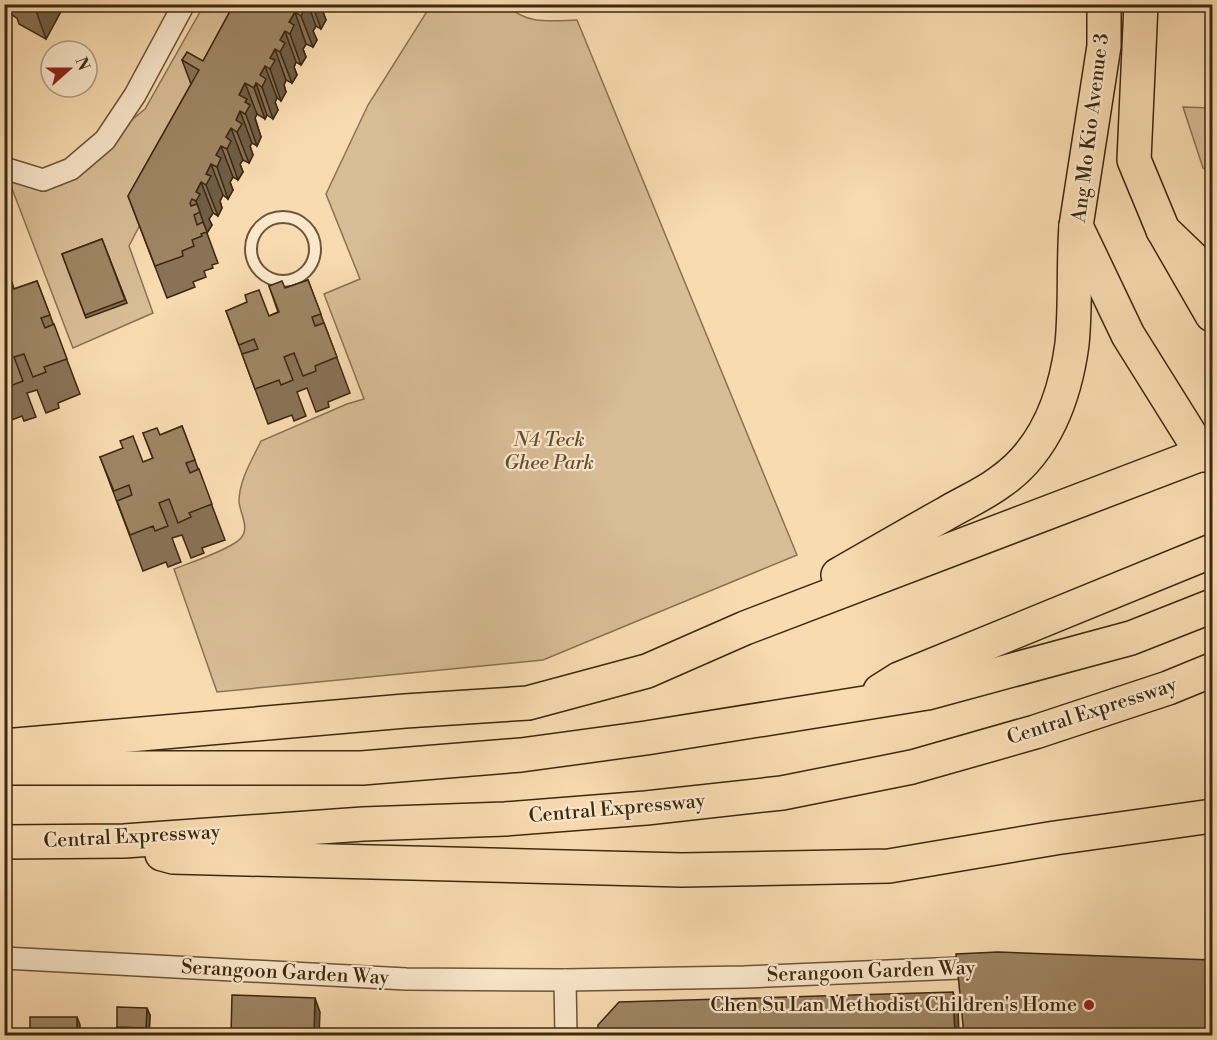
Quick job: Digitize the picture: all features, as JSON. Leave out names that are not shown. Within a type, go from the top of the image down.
[{"type":"main road","name":"Ang Mo Kio Avenue 3","points":[[1104,4],[1104,46],[1076,226],[1128,335],[1209,458]]},
{"type":"main road","name":"Ang Mo Kio Avenue 3","points":[[1141,4],[1134,160],[1163,230],[1212,315]]},
{"type":"main road","points":[[745,628],[979,497],[1020,467],[1034,451],[1057,405],[1070,356],[1074,317],[1076,226]]},
{"type":"main road","points":[[1163,230],[1212,277]]},
{"type":"main road","points":[[4,746],[405,711],[528,703],[647,671],[745,628],[1209,458]]},
{"type":"main road","points":[[865,704],[891,682],[1212,550]]},
{"type":"main road","points":[[4,768],[362,768],[520,755],[646,738],[865,704],[939,690],[1131,638],[1212,606]]},
{"type":"main road","name":"Central Expressway","points":[[4,842],[124,841],[363,824],[505,819],[646,808],[782,793],[912,767],[1035,732],[1168,688],[1212,670]]},
{"type":"main road","points":[[124,841],[151,852],[173,857],[682,870],[890,866],[1055,838],[1212,816]]},
{"type":"street","points":[[4,168],[43,180],[70,169],[105,140],[135,95],[184,4]]},
{"type":"street","points":[[4,965],[5,958]]},
{"type":"street","name":"Serangoon Garden Way","points":[[5,958],[406,980],[565,980],[744,976],[1003,966]]},
{"type":"street","points":[[565,980],[566,1035]]},
{"type":"lane","points":[[285,216],[298,220],[308,228],[314,239],[315,252],[312,264],[304,274],[293,281],[280,282],[268,279],[258,270],[251,259],[250,246],[254,234],[262,224],[273,218],[285,216]]},
{"type":"green space","points":[[204,5],[254,5],[129,246],[153,313],[73,348],[6,173],[43,182],[76,165],[145,109]]},
{"type":"green space","name":"N4 Teck Ghee Park","points":[[431,5],[506,5],[531,19],[577,20],[797,555],[543,660],[217,692],[174,569],[220,551],[236,542],[244,534],[244,520],[239,502],[241,486],[261,441],[364,399],[324,294],[360,279],[326,194],[368,105]]},
{"type":"green space","points":[[1183,107],[1212,108],[1212,172],[1203,168]]},
{"type":"building","points":[[234,4],[299,4],[305,8],[301,16],[295,12],[289,22],[294,25],[290,34],[285,31],[280,40],[285,43],[280,52],[275,49],[270,58],[275,60],[270,69],[265,66],[260,75],[266,79],[262,87],[256,83],[254,88],[245,83],[239,95],[247,99],[245,102],[250,105],[245,114],[240,111],[236,120],[242,124],[237,132],[231,128],[226,137],[231,141],[227,149],[221,146],[216,155],[221,158],[217,167],[211,164],[206,174],[211,176],[206,185],[201,182],[196,192],[200,194],[196,201],[192,199],[190,203],[191,206],[197,204],[200,212],[194,215],[197,225],[203,222],[207,232],[192,240],[194,246],[182,251],[183,256],[155,266],[128,196],[199,70],[182,60],[187,52],[203,61]]},
{"type":"building","points":[[102,239],[125,300],[85,315],[62,254]]},
{"type":"building","points":[[308,280],[321,314],[312,317],[315,326],[324,323],[337,357],[315,366],[316,371],[303,376],[294,353],[284,357],[293,380],[281,385],[279,380],[255,389],[242,354],[258,349],[254,339],[239,345],[226,311],[247,302],[245,295],[259,290],[269,316],[279,312],[269,286],[282,281],[285,288]]},
{"type":"building","points":[[37,281],[50,315],[41,318],[45,328],[54,324],[67,359],[44,367],[46,372],[33,377],[24,354],[14,357],[23,381],[10,386],[9,381],[4,382],[4,314],[8,313],[4,303],[4,285],[12,282],[14,289]]},
{"type":"building","points":[[182,426],[195,460],[186,463],[190,473],[199,469],[212,504],[189,513],[191,517],[178,523],[169,499],[159,503],[168,526],[155,531],[153,526],[130,535],[117,501],[132,495],[129,485],[114,491],[100,457],[123,448],[120,441],[133,436],[143,462],[153,458],[143,433],[157,428],[160,435]]},
{"type":"building","name":"Chen Su Lan Methodist Children's Home","points":[[998,952],[1212,960],[1212,1035],[964,1035],[956,954]]},
{"type":"building","points":[[953,992],[955,1035],[598,1035],[598,1025],[619,1002]]},
{"type":"building","points":[[232,995],[315,998],[314,1035],[231,1035]]},
{"type":"building","points":[[117,1007],[147,1008],[146,1028],[117,1027]]},
{"type":"building","points":[[30,1017],[77,1017],[77,1035],[30,1035]]},
{"type":"place","name":"Chen Su Lan Methodist Children's Home","points":[[1089,1005]]}]
